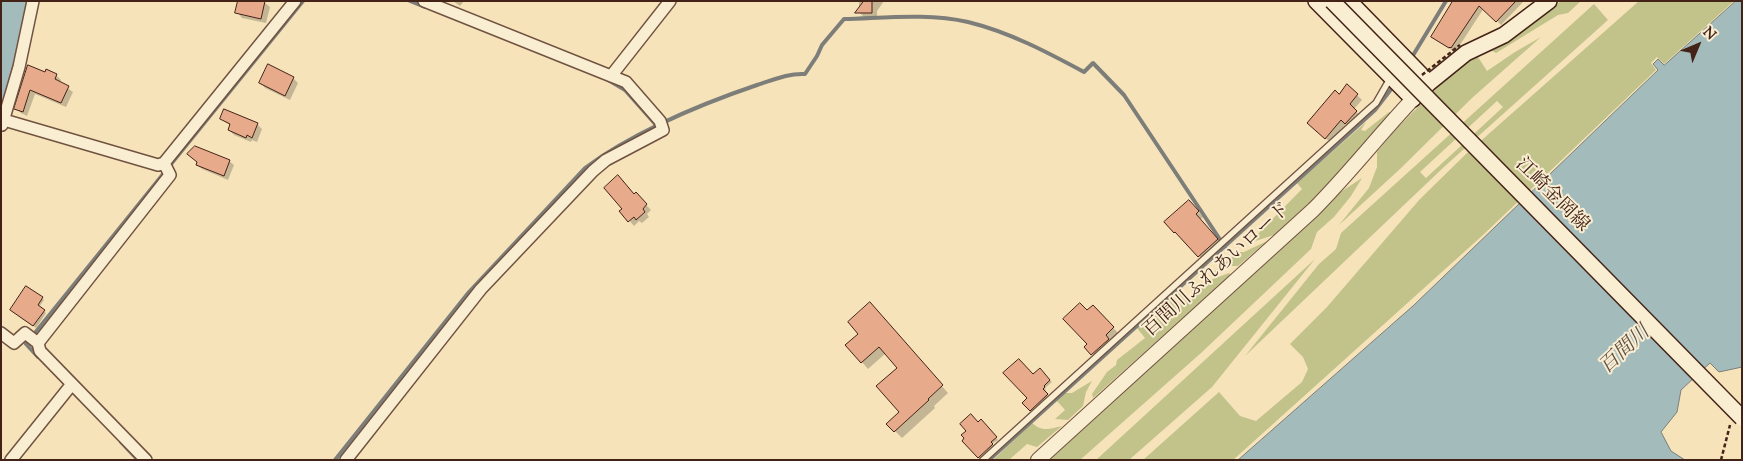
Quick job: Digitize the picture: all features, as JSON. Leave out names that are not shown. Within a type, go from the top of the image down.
[{"type":"main road","points":[[1316,1],[1413,99],[1424,81],[1466,54],[1504,35],[1549,1]]},
{"type":"main road","name":"江崎金岡線","points":[[1332,1],[1736,420]]},
{"type":"main road","points":[[1349,1],[1424,81]]},
{"type":"street","points":[[33,1],[19,67],[2,123],[158,164],[164,163],[295,1]]},
{"type":"street","points":[[346,460],[487,282],[593,171],[613,157],[663,130],[661,123],[626,82],[424,1]]},
{"type":"street","points":[[610,76],[670,1]]},
{"type":"street","name":"百間川ふれあいロード","points":[[1038,460],[1313,210],[1346,176],[1385,128],[1413,99]]},
{"type":"street","points":[[33,339],[170,174],[164,163]]},
{"type":"street","points":[[1,333],[14,343],[25,333],[33,339],[70,387],[146,460]]},
{"type":"street","points":[[11,460],[70,387]]},
{"type":"lane","points":[[983,460],[1376,103],[1391,78]]},
{"type":"path","points":[[1424,81],[1460,45]]},
{"type":"path","points":[[1721,460],[1736,420]]},
{"type":"green space","points":[[1561,1],[1581,1],[1568,13],[1558,15],[1496,53],[1489,49],[1516,35]]},
{"type":"green space","points":[[1639,1],[1734,1],[1664,64],[1657,57],[1651,63],[1656,70],[1483,235],[1233,460],[1143,460],[1219,392],[1240,416],[1256,421],[1302,382],[1308,369],[1303,357],[1290,344],[1327,307],[1420,199],[1466,154]]},
{"type":"green space","points":[[1594,4],[1608,20],[1445,166],[1245,356],[1319,264],[1336,249],[1341,233]],"holes":[[[1497,101],[1503,107],[1426,178],[1420,172]]]},
{"type":"green space","points":[[1541,37],[1472,98],[1400,169],[1339,225],[1369,188],[1377,167],[1377,152],[1396,129],[1443,82],[1468,60],[1478,57],[1487,71]]},
{"type":"green space","points":[[1389,112],[1391,113],[1326,188],[1274,235],[1249,243],[1302,189],[1297,183],[1366,122],[1361,130],[1365,131]]},
{"type":"green space","points":[[1362,178],[1351,196],[1334,217],[1317,232],[1311,249],[1201,353],[1080,460],[1049,460],[1339,193]]},
{"type":"green space","points":[[1267,241],[1238,266],[1231,266],[1210,275],[1238,252],[1244,252]]},
{"type":"green space","points":[[1315,259],[1212,387],[1129,460],[1096,460]]},
{"type":"green space","points":[[1229,273],[1231,275],[1093,398],[1092,394],[1107,372],[1116,365],[1117,360],[1145,338],[1137,328],[1181,289],[1189,298],[1205,282]]},
{"type":"green space","points":[[1092,381],[1086,392],[1083,406],[1068,420],[1055,419],[1065,410],[1057,401],[1065,393],[1072,393]]},
{"type":"green space","points":[[1032,423],[1043,429],[1062,426],[1037,447],[1027,444],[1009,460],[993,460]]},
{"type":"water","points":[[1,1],[28,1],[21,38],[1,107]]},
{"type":"water","name":"百間川","points":[[1736,1],[1742,1],[1742,367],[1719,372],[1710,363],[1681,390],[1677,412],[1661,432],[1671,451],[1685,460],[1238,460],[1414,305],[1658,70],[1653,64],[1658,59],[1664,65]]},
{"type":"building","points":[[238,1],[265,1],[261,19],[235,13]]},
{"type":"building","points":[[864,1],[872,1],[872,13],[855,13]]},
{"type":"building","points":[[1453,1],[1516,1],[1496,22],[1479,6],[1451,48],[1449,48],[1431,37]]},
{"type":"building","points":[[268,64],[294,77],[285,96],[259,83]]},
{"type":"building","points":[[28,65],[45,72],[46,69],[57,74],[55,79],[69,86],[61,103],[30,90],[23,112],[14,109]]},
{"type":"building","points":[[1347,84],[1358,94],[1350,104],[1357,111],[1345,124],[1341,120],[1325,139],[1307,123],[1335,90],[1339,94]]},
{"type":"building","points":[[224,109],[258,123],[252,138],[247,135],[246,138],[228,130],[230,124],[220,119]]},
{"type":"building","points":[[195,146],[230,160],[224,176],[196,165],[197,162],[187,154]]},
{"type":"building","points":[[618,175],[634,194],[636,192],[647,204],[643,209],[645,212],[636,220],[634,217],[628,222],[619,211],[622,209],[604,188]]},
{"type":"building","points":[[1189,200],[1199,211],[1196,214],[1218,239],[1198,257],[1164,222]]},
{"type":"building","points":[[26,286],[43,297],[38,305],[45,310],[33,326],[10,310]]},
{"type":"building","points":[[870,302],[943,385],[894,432],[886,424],[899,412],[876,386],[897,368],[879,347],[861,363],[845,345],[858,334],[848,322]]},
{"type":"building","points":[[1080,303],[1087,310],[1093,305],[1114,327],[1106,335],[1109,339],[1091,355],[1084,347],[1087,344],[1063,319]]},
{"type":"building","points":[[1019,359],[1033,374],[1040,368],[1050,380],[1043,389],[1048,394],[1030,411],[1022,403],[1027,398],[1003,373]]},
{"type":"building","points":[[971,414],[978,422],[981,419],[997,437],[991,442],[993,444],[978,458],[962,441],[964,438],[961,435],[966,431],[960,424]]},
{"type":"waterway","points":[[171,164],[303,1]]},
{"type":"waterway","points":[[410,1],[425,7]]},
{"type":"waterway","points":[[1412,57],[1446,1]]},
{"type":"waterway","points":[[335,460],[469,292],[585,168],[625,142],[690,110],[775,79],[805,74],[822,45],[844,19],[906,17],[953,19],[983,26],[1013,37],[1084,72],[1093,63],[1124,95],[1225,247]]},
{"type":"waterway","points":[[610,81],[625,90],[657,126]]},
{"type":"waterway","points":[[989,460],[1375,110],[1392,88]]},
{"type":"waterway","points":[[38,357],[26,344],[164,173]]},
{"type":"waterway","points":[[121,442],[138,460]]}]
